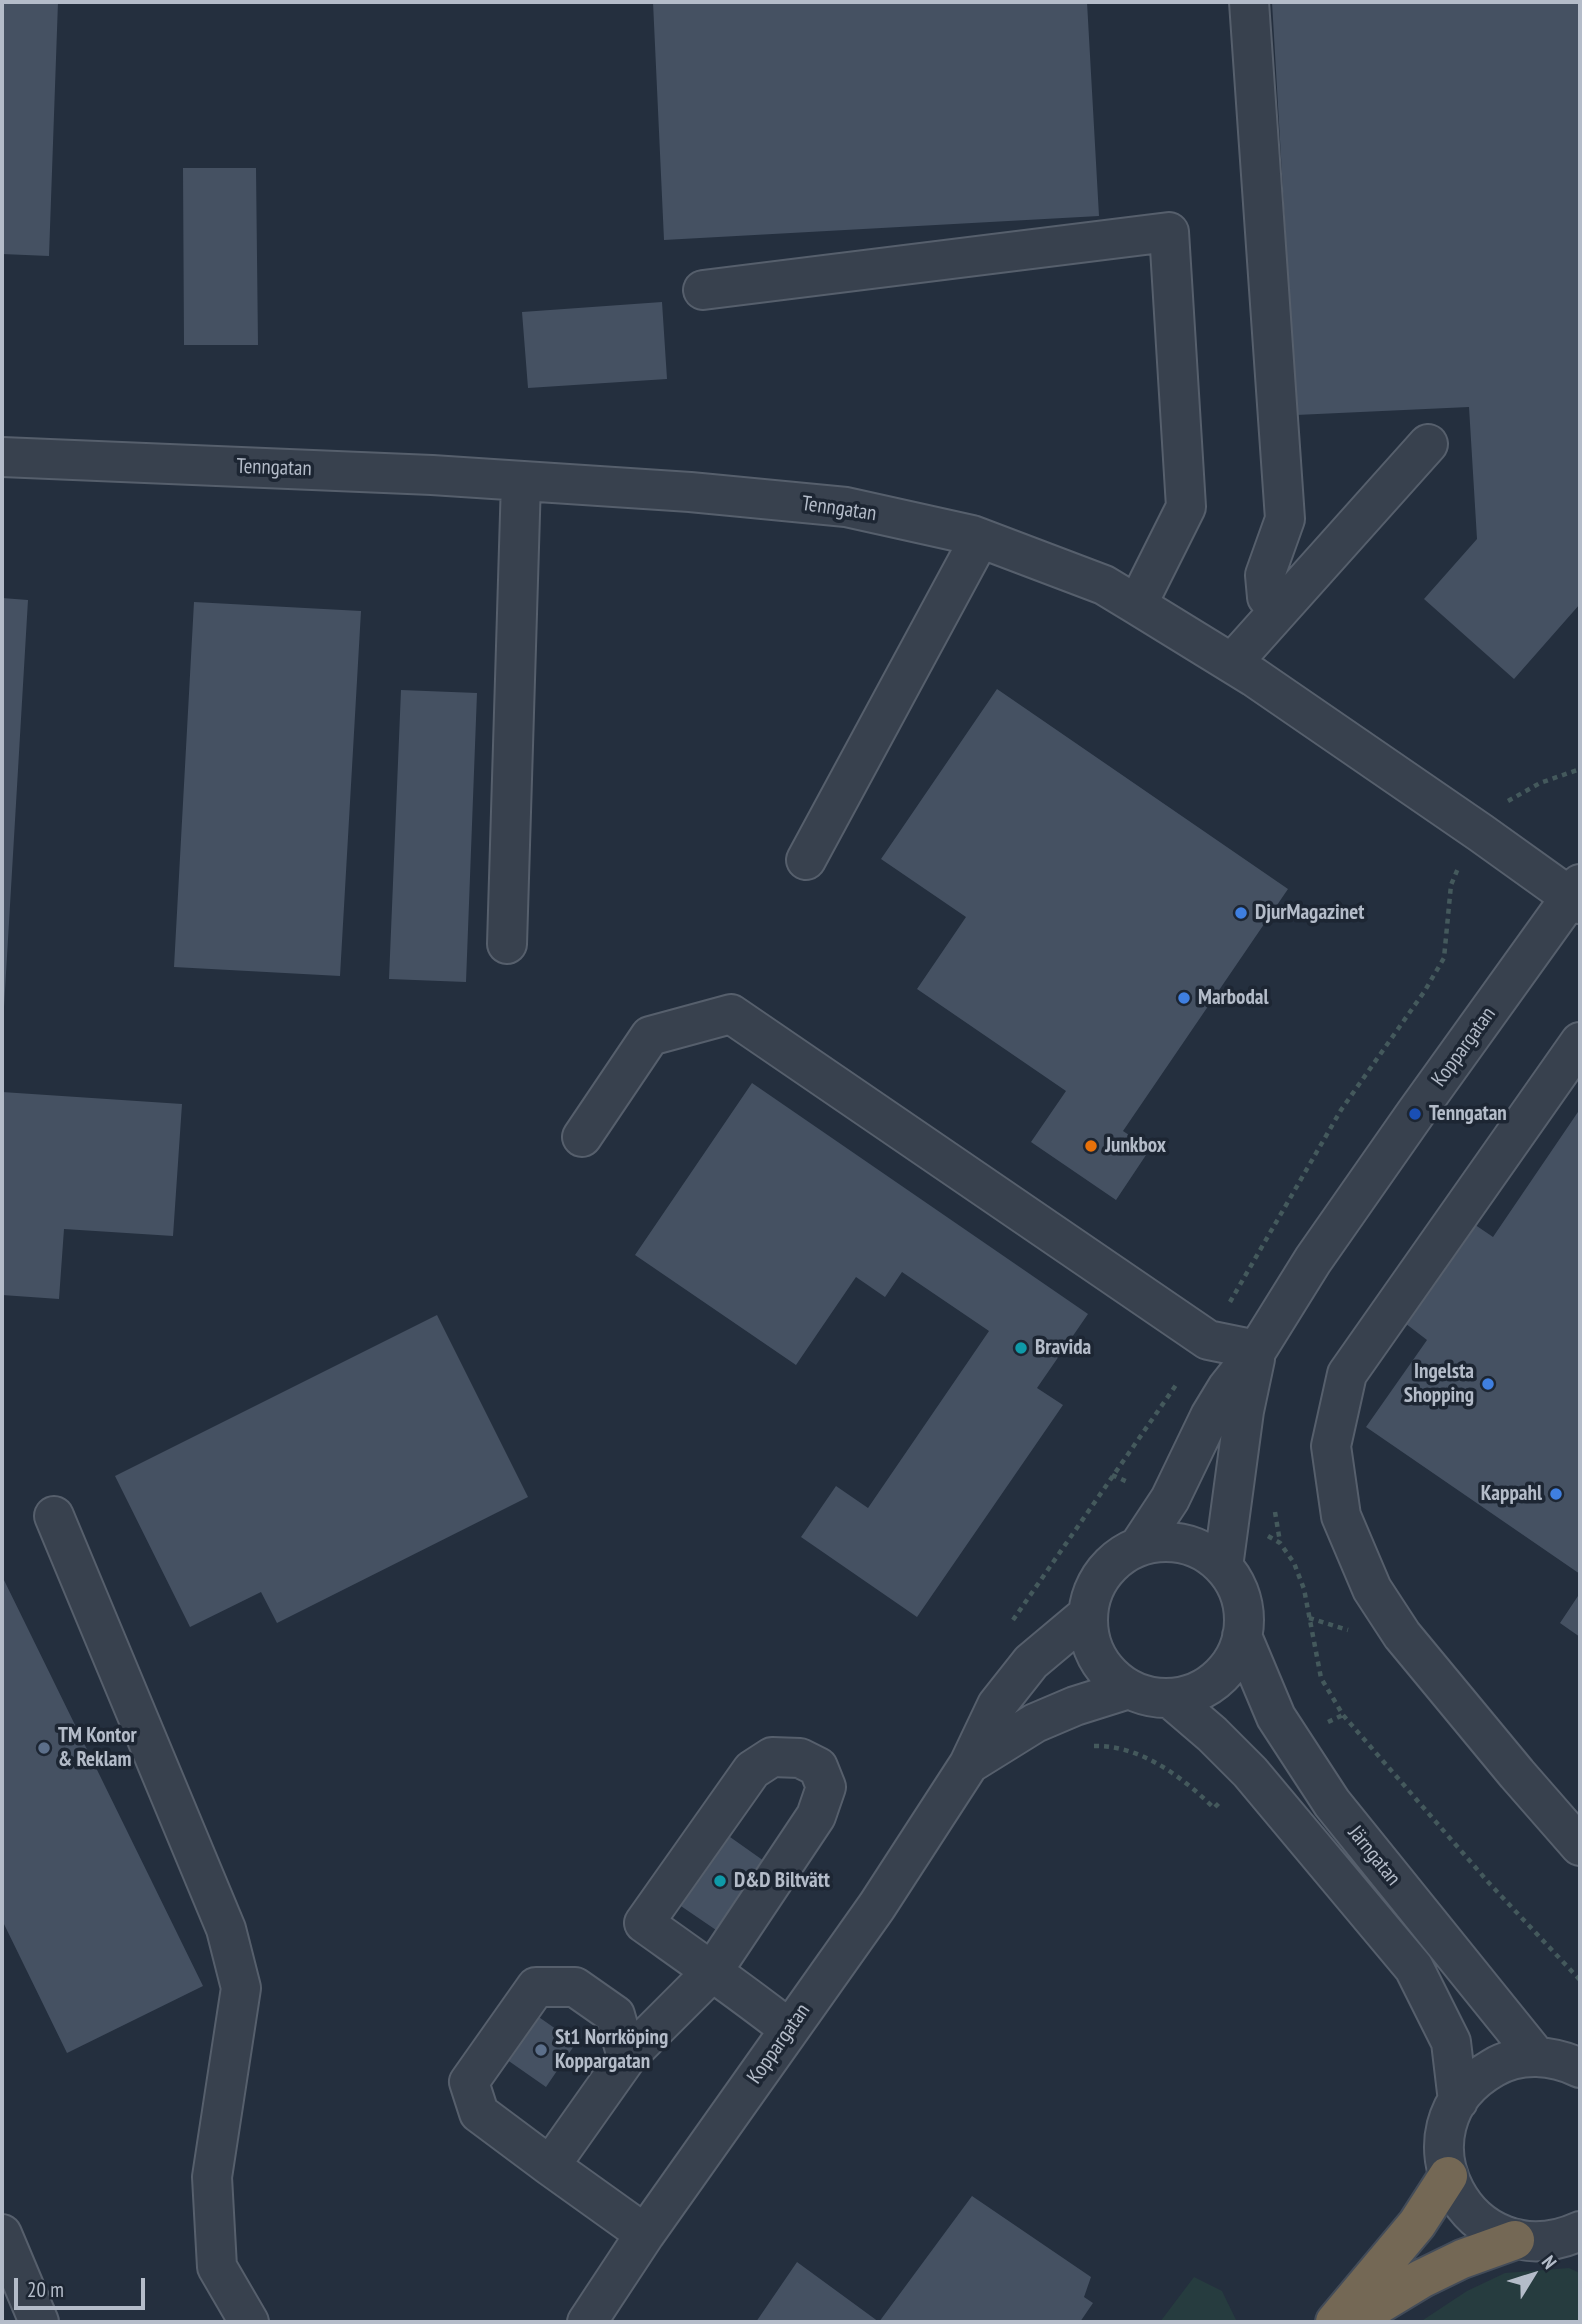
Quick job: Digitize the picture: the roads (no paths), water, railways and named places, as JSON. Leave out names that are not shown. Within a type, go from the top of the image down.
[{"type":"highway","points":[[1335,2322],[1416,2224],[1448,2176]]},
{"type":"highway","points":[[1350,2322],[1421,2279],[1462,2259],[1515,2240]]},
{"type":"street","points":[[1249,2],[1285,519],[1265,575],[1267,597],[1279,610]]},
{"type":"street","points":[[703,290],[1168,232],[1186,507],[1137,605]]},
{"type":"street","points":[[1232,663],[1428,444]]},
{"type":"street","name":"Tenngatan","points":[[2,457],[521,481],[690,492],[846,507],[980,538],[1104,585],[1232,663],[1577,896]]},
{"type":"street","points":[[507,944],[521,481]]},
{"type":"street","points":[[806,860],[980,538]]},
{"type":"street","name":"Koppargatan","points":[[1139,1546],[1170,1499],[1210,1416],[1227,1388],[1256,1350],[1337,1226],[1577,896]]},
{"type":"street","points":[[582,1136],[650,1036],[731,1014],[1208,1340],[1256,1350]]},
{"type":"street","points":[[1580,1042],[1347,1374],[1331,1446],[1341,1516],[1372,1589],[1402,1635],[1580,1846]]},
{"type":"street","name":"Koppargatan","points":[[1223,1567],[1244,1411],[1256,1350]]},
{"type":"street","points":[[54,1516],[226,1929],[241,1988],[212,2177],[217,2267],[249,2322]]},
{"type":"street","points":[[1175,1542],[1209,1555],[1223,1567],[1237,1587],[1243,1611],[1242,1636],[1234,1659],[1217,1679],[1195,1692],[1170,1698],[1142,1695],[1129,1689],[1106,1671],[1091,1644],[1087,1615],[1092,1593],[1103,1573],[1119,1557],[1139,1546],[1175,1542]]},
{"type":"street","name":"Koppargatan","points":[[587,2322],[645,2234],[877,1906],[969,1764],[997,1705],[1031,1662],[1087,1615]]},
{"type":"street","name":"Järngatan","points":[[1242,1636],[1276,1717],[1332,1803],[1536,2056]]},
{"type":"street","name":"Koppargatan","points":[[969,1764],[1035,1723],[1074,1706],[1129,1689]]},
{"type":"street","name":"Järngatan","points":[[1170,1698],[1250,1772],[1414,1968],[1451,2042],[1458,2101]]},
{"type":"street","points":[[550,2166],[628,2057],[712,1972],[816,1816],[826,1787],[818,1767],[800,1758],[772,1757],[752,1769],[644,1923],[712,1972],[789,2029]]},
{"type":"street","points":[[628,2057],[615,2015],[575,1987],[536,1987],[469,2082],[479,2113],[645,2234]]},
{"type":"street","points":[[1574,2238],[1531,2242],[1496,2233],[1466,2210],[1455,2193],[1444,2157],[1449,2118],[1458,2101],[1469,2086],[1492,2068],[1518,2058],[1536,2056],[1565,2061],[1580,2068]]},
{"type":"street","points":[[2,2234],[39,2322]]},
{"type":"place","name":"DjurMagazinet","points":[[1241,913]]},
{"type":"place","name":"Marbodal","points":[[1184,998]]},
{"type":"place","name":"Tenngatan","points":[[1415,1114]]},
{"type":"place","name":"Junkbox","points":[[1091,1146]]},
{"type":"place","name":"Bravida","points":[[1021,1348]]},
{"type":"place","name":"Ingelsta Shopping","points":[[1488,1384]]},
{"type":"place","name":"Kappahl","points":[[1556,1494]]},
{"type":"place","name":"TM Kontor & Reklam","points":[[44,1748]]},
{"type":"place","name":"D&D Biltvätt","points":[[720,1881]]},
{"type":"place","name":"St1 Norrköping Koppargatan","points":[[541,2050]]}]
